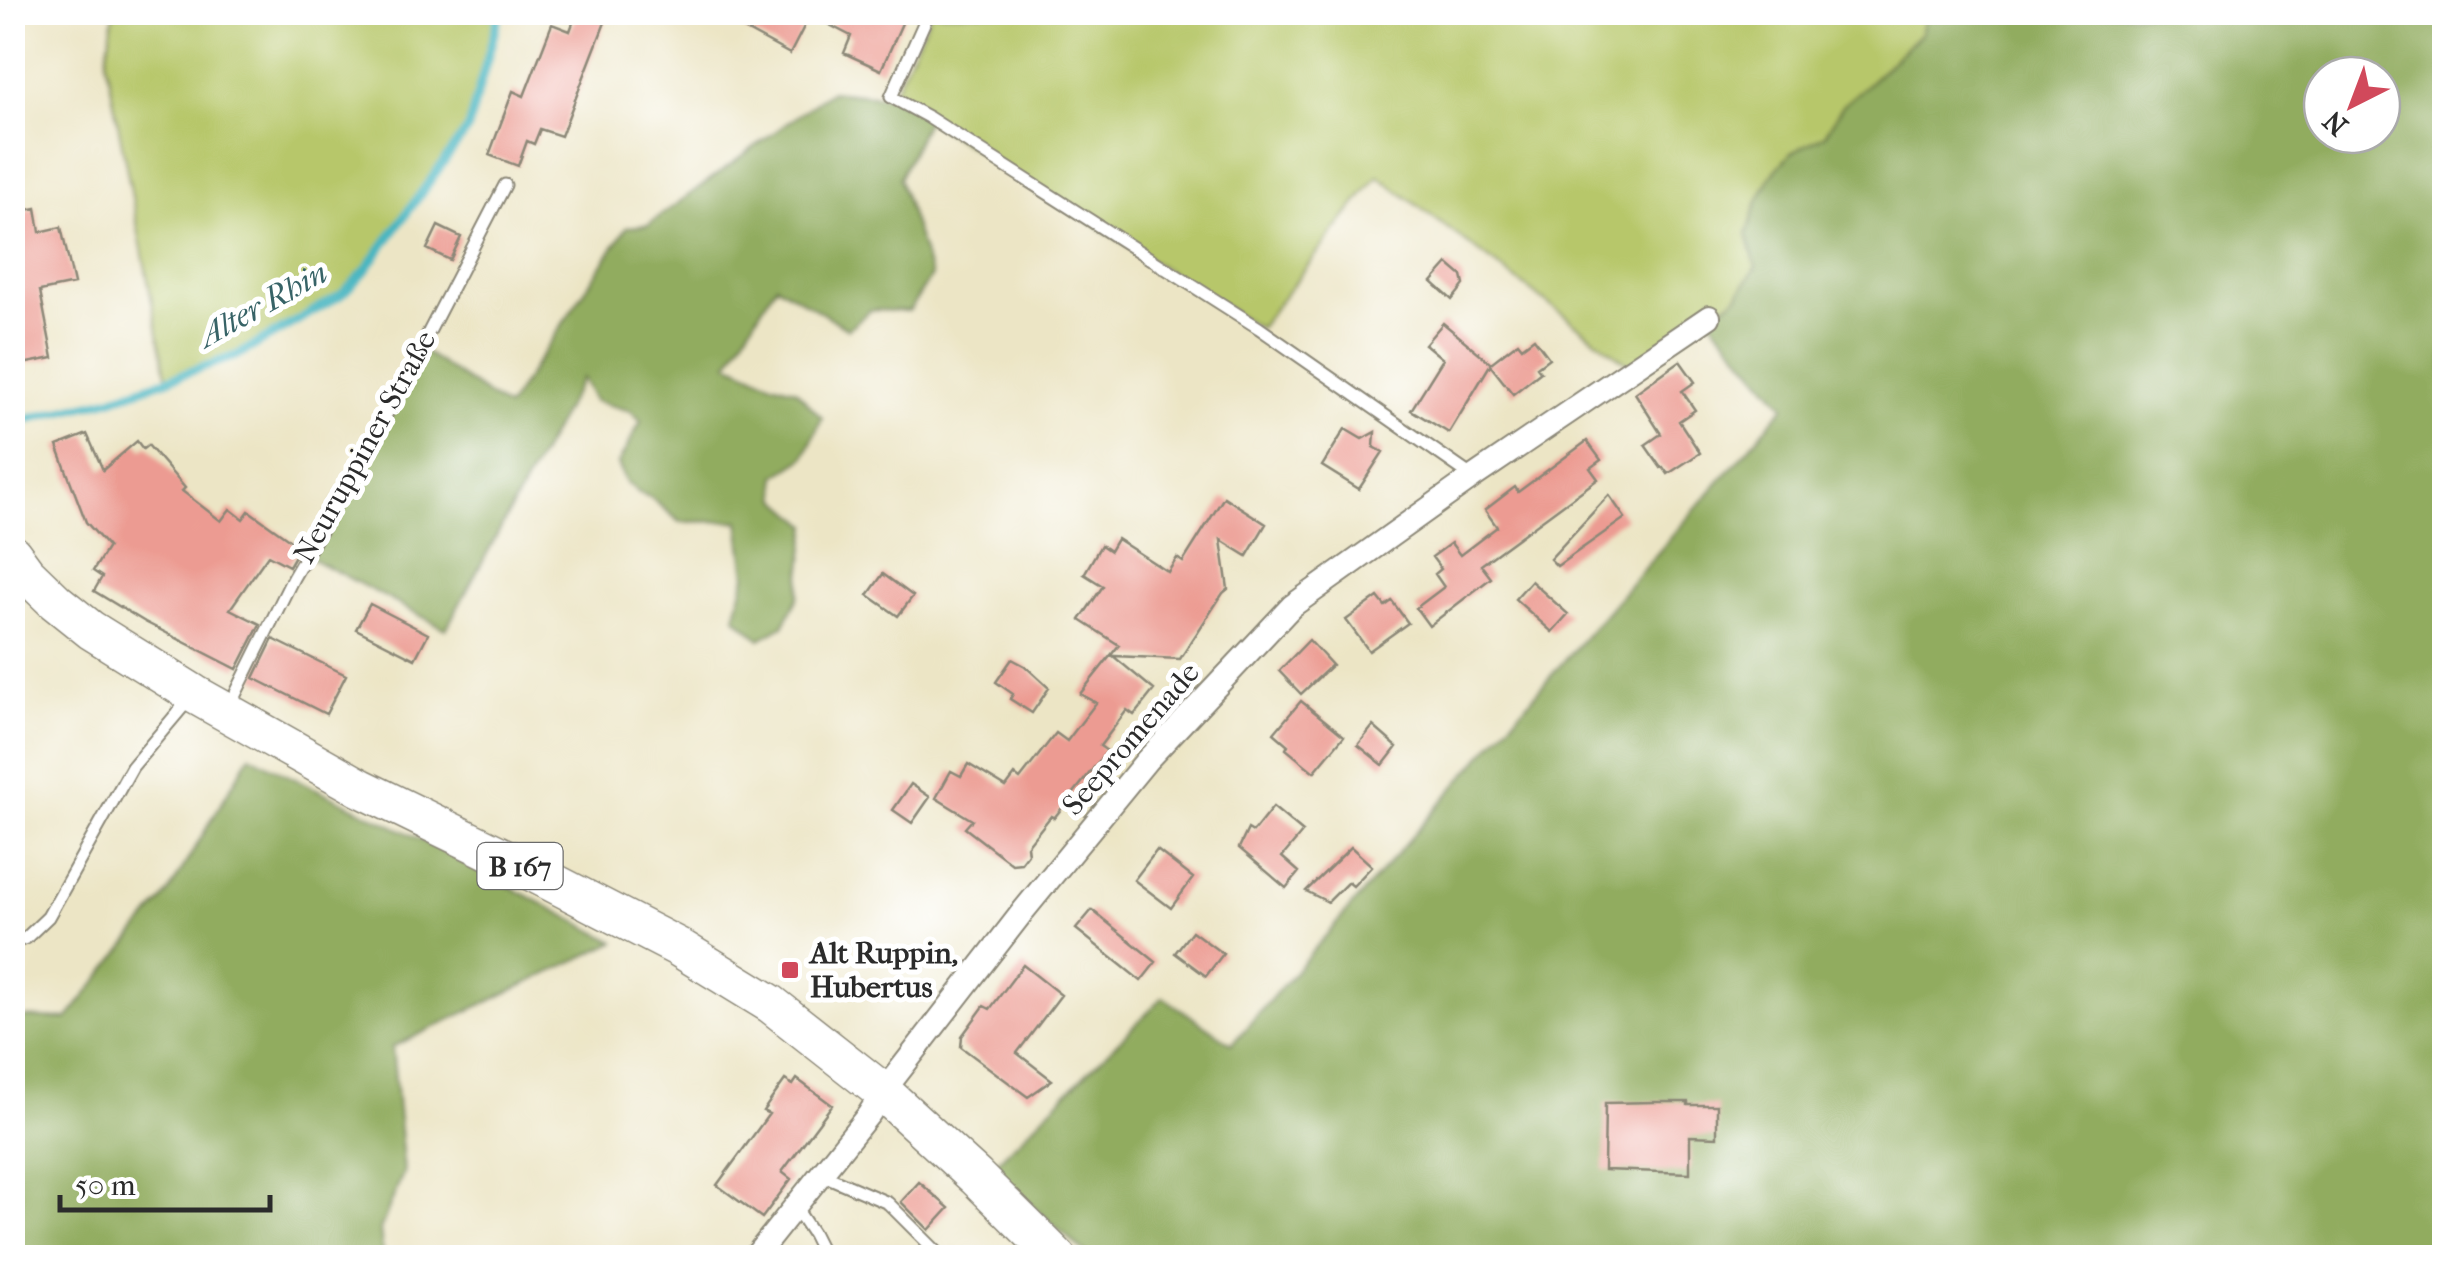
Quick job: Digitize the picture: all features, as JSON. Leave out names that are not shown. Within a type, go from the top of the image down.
[{"type":"main road","name":"B 167","points":[[12,554],[56,602],[91,630],[210,702],[376,795],[678,948],[771,1004],[883,1092],[1058,1258]]},
{"type":"street","name":"Seepromenade","points":[[754,1258],[1024,910],[1147,760],[1292,606],[1473,476],[1710,317]]},
{"type":"lane","points":[[929,12],[891,97],[1260,328],[1473,476]]},
{"type":"lane","name":"Neuruppiner Straße","points":[[12,943],[26,938],[48,917],[132,766],[210,702],[293,578],[372,442],[505,185]]},
{"type":"lane","points":[[822,1174],[888,1203],[943,1258]]},
{"type":"lane","points":[[795,1208],[825,1258]]},
{"type":"green space","points":[[114,12],[500,13],[468,128],[365,271],[341,295],[238,355],[167,380],[106,61]]},
{"type":"green space","points":[[931,13],[1927,13],[1921,33],[1843,105],[1825,136],[1791,153],[1747,234],[1756,267],[1738,296],[1634,368],[1378,176],[1259,328],[891,97]]},
{"type":"green space","points":[[1927,13],[2444,13],[2444,1257],[1090,1257],[990,1169],[1163,997],[1232,1044],[1785,406],[1709,318],[1738,296],[1756,267],[1747,234],[1771,176],[1791,153],[1825,135],[1843,105],[1921,34]]},
{"type":"green space","points":[[831,91],[891,97],[928,117],[899,179],[931,276],[909,311],[870,310],[848,329],[776,285],[728,363],[795,389],[822,418],[804,458],[776,476],[778,499],[808,525],[798,597],[783,626],[760,639],[735,617],[746,576],[739,521],[680,522],[625,481],[618,464],[641,421],[631,411],[594,401],[582,378],[446,629],[305,555],[420,349],[507,408],[627,227],[648,225]]},
{"type":"green space","points":[[250,755],[615,942],[392,1047],[404,1171],[380,1230],[383,1257],[13,1257],[13,1017],[67,1019],[169,892]]},
{"type":"building","points":[[577,12],[609,12],[561,136],[540,129],[534,144],[527,141],[518,166],[489,155],[513,91],[524,96],[552,24],[570,31]]},
{"type":"building","points":[[750,12],[907,12],[881,70],[844,53],[851,36],[810,15],[790,54],[742,28]]},
{"type":"building","points":[[36,208],[40,232],[61,227],[74,284],[40,291],[53,358],[17,365],[12,342],[12,213]]},
{"type":"building","points":[[438,226],[461,237],[450,260],[427,249]]},
{"type":"building","points":[[1448,264],[1462,276],[1464,285],[1452,300],[1432,282]]},
{"type":"building","points":[[1443,323],[1491,363],[1518,342],[1522,347],[1534,338],[1549,358],[1537,367],[1541,372],[1513,394],[1490,365],[1449,433],[1411,410],[1443,359],[1425,344]]},
{"type":"building","points":[[1680,361],[1695,382],[1682,391],[1695,410],[1679,421],[1700,453],[1668,474],[1645,445],[1661,434],[1635,393]]},
{"type":"building","points":[[1345,429],[1362,439],[1375,432],[1374,447],[1383,452],[1359,489],[1322,466]]},
{"type":"building","points":[[87,434],[103,470],[137,441],[143,449],[148,445],[185,488],[182,491],[221,521],[230,509],[243,519],[249,511],[300,547],[289,566],[268,555],[230,609],[260,624],[237,669],[94,591],[102,577],[93,571],[108,547],[86,522],[57,446]]},
{"type":"building","points":[[1587,441],[1601,460],[1590,468],[1598,479],[1481,565],[1491,578],[1429,626],[1416,608],[1444,587],[1435,574],[1441,569],[1432,557],[1451,543],[1460,555],[1497,527],[1485,510],[1515,487],[1518,492]]},
{"type":"building","points":[[1609,495],[1625,518],[1557,566],[1550,559]]},
{"type":"building","points":[[1224,497],[1266,524],[1247,556],[1221,540],[1228,589],[1180,659],[1113,656],[1154,690],[1134,715],[1127,710],[1100,746],[1107,751],[1027,846],[1028,854],[1021,863],[1012,864],[965,828],[972,820],[936,798],[951,771],[961,776],[968,764],[1006,787],[1015,775],[1020,779],[1056,733],[1067,741],[1096,703],[1080,694],[1119,645],[1080,620],[1103,586],[1084,574],[1101,545],[1110,551],[1117,539],[1168,572],[1177,558],[1183,562]]},
{"type":"building","points":[[883,574],[913,596],[898,616],[868,595]]},
{"type":"building","points":[[1531,581],[1568,614],[1552,632],[1515,599]]},
{"type":"building","points":[[1378,597],[1385,606],[1392,601],[1408,623],[1369,651],[1346,620]]},
{"type":"building","points":[[370,604],[428,634],[415,659],[356,629]]},
{"type":"building","points":[[273,639],[346,675],[326,714],[254,678]]},
{"type":"building","points":[[1309,640],[1332,665],[1301,694],[1279,671]]},
{"type":"building","points":[[1012,659],[1049,688],[1032,713],[1010,699],[1013,694],[996,682]]},
{"type":"building","points":[[1301,701],[1344,736],[1314,772],[1286,749],[1288,745],[1274,733]]},
{"type":"building","points":[[1373,726],[1397,747],[1383,765],[1358,745]]},
{"type":"building","points":[[911,784],[930,797],[912,823],[893,810]]},
{"type":"building","points":[[1273,807],[1303,832],[1282,857],[1299,872],[1286,888],[1239,848],[1248,829],[1253,832]]},
{"type":"building","points":[[1351,847],[1372,866],[1353,886],[1348,882],[1328,902],[1306,891]]},
{"type":"building","points":[[1157,850],[1193,878],[1171,908],[1134,880]]},
{"type":"building","points":[[1092,910],[1156,962],[1141,981],[1076,929]]},
{"type":"building","points":[[1192,931],[1223,954],[1206,976],[1175,953]]},
{"type":"building","points":[[1023,965],[1061,995],[1017,1053],[1052,1080],[1028,1097],[961,1047],[962,1036],[984,1006],[990,1009]]},
{"type":"building","points":[[797,1079],[832,1105],[782,1172],[791,1179],[762,1218],[717,1185],[769,1114],[763,1111],[785,1080],[793,1085]]},
{"type":"building","points":[[1605,1103],[1717,1105],[1717,1137],[1690,1136],[1690,1173],[1604,1170]]},
{"type":"building","points":[[919,1182],[949,1208],[929,1230],[901,1202]]},
{"type":"waterway","name":"Alter Rhin","points":[[12,423],[111,399],[238,355],[341,295],[365,271],[468,128],[500,12]]},
{"type":"place","name":"Alt Ruppin, Hubertus","points":[[790,970]]}]
